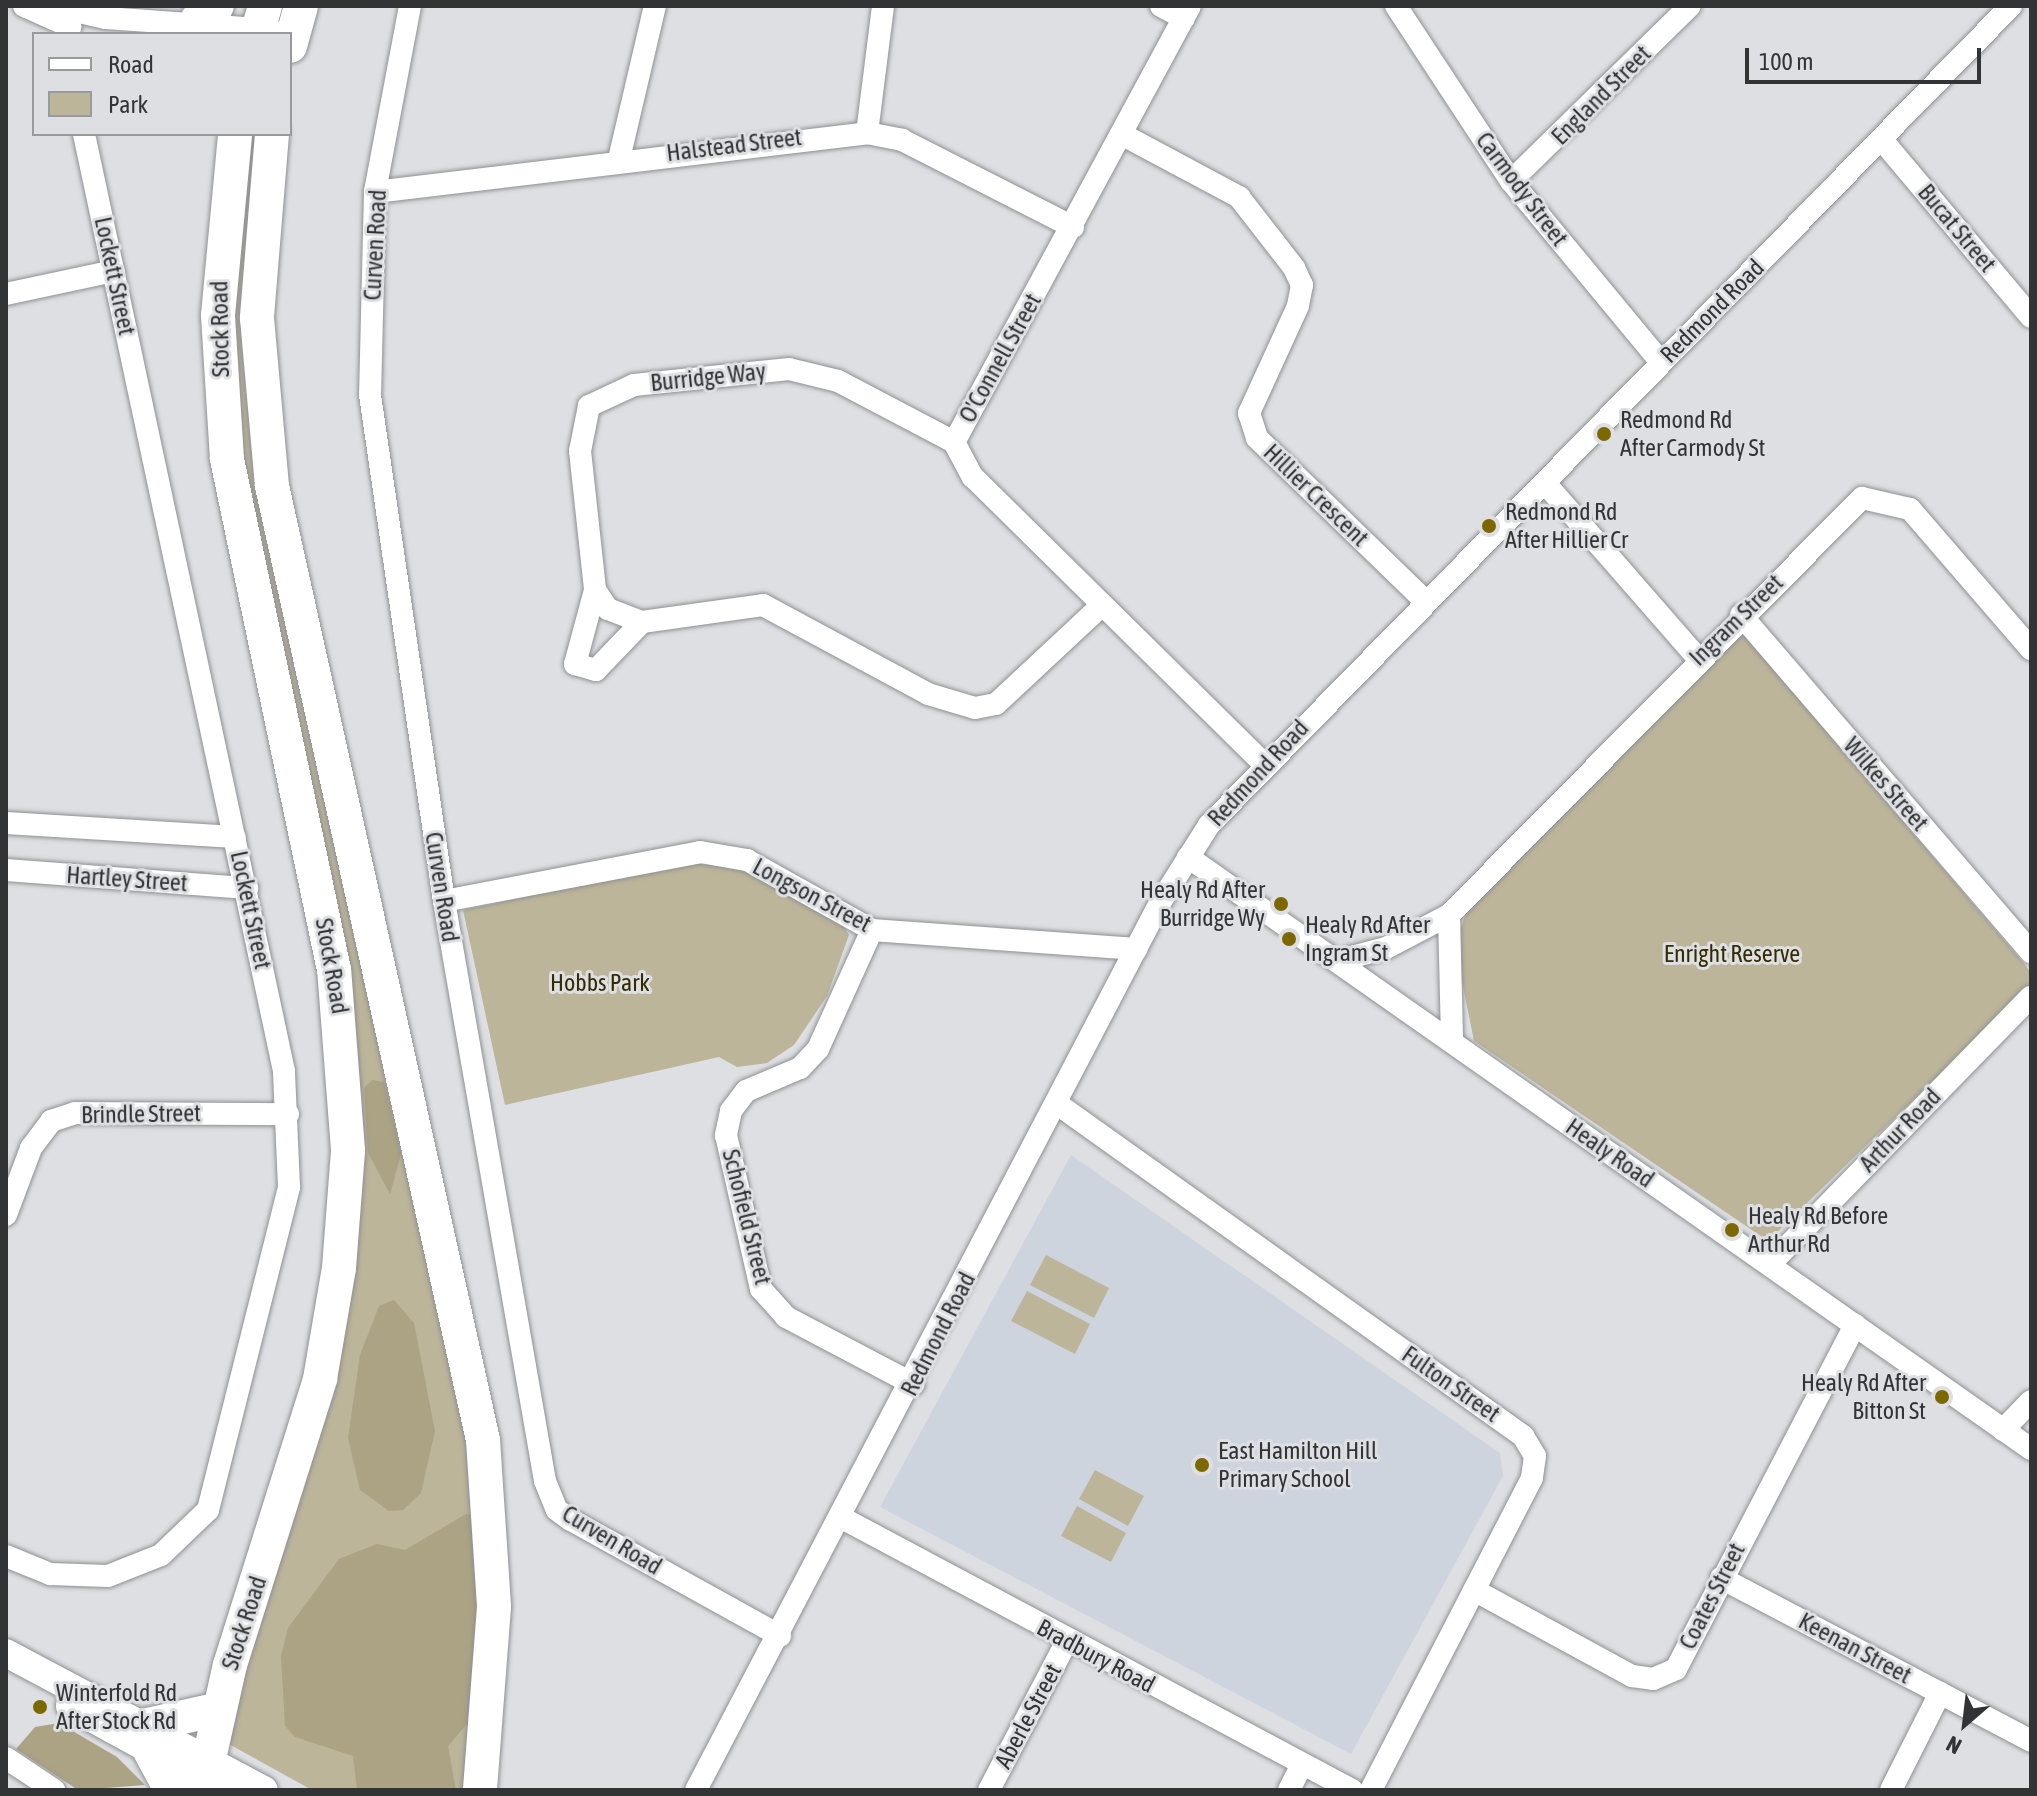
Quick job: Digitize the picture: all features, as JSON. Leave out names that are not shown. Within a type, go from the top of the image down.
[{"type":"highway","name":"Stock Road","points":[[210,1780],[219,1709],[320,1379],[339,1268],[348,1150],[334,970],[227,459],[218,315],[235,136]]},
{"type":"highway","name":"Stock Road","points":[[272,136],[257,318],[272,486],[459,1307],[486,1465],[494,1607],[480,1790]]},
{"type":"highway","points":[[171,1790],[149,1738],[219,1709]]},
{"type":"main road","points":[[6,1653],[149,1738],[210,1780],[264,1790]]},
{"type":"main road","points":[[6,1672],[149,1738]]},
{"type":"street","points":[[24,6],[117,32]]},
{"type":"street","points":[[52,6],[73,20],[207,13],[295,28]]},
{"type":"street","name":"Curven Road","points":[[410,6],[375,192],[370,395],[444,901],[545,1481],[557,1510],[780,1636]]},
{"type":"street","points":[[619,159],[655,6]]},
{"type":"street","points":[[867,133],[883,6]]},
{"type":"street","points":[[1161,6],[1187,12]]},
{"type":"street","name":"Carmody Street","points":[[1396,6],[1511,181],[1661,362]]},
{"type":"street","name":"England Street","points":[[1511,181],[1690,6]]},
{"type":"street","name":"Redmond Road","points":[[696,1790],[913,1384],[1136,949],[1188,857],[1264,764],[2016,8]]},
{"type":"street","name":"O'Connell Street","points":[[1187,12],[954,442],[973,477],[1264,764]]},
{"type":"street","name":"Halstead Street","points":[[375,192],[619,159],[867,133],[902,140],[1073,227]]},
{"type":"street","name":"Hillier Crescent","points":[[1123,135],[1239,197],[1294,268],[1302,285],[1298,306],[1249,413],[1257,438],[1425,601]]},
{"type":"street","name":"Lockett Street","points":[[6,1556],[50,1574],[108,1576],[161,1555],[208,1510],[289,1187],[288,1114],[247,888],[84,136]]},
{"type":"street","name":"Bucat Street","points":[[1882,140],[2031,317]]},
{"type":"street","points":[[6,294],[114,271]]},
{"type":"street","name":"Burridge Way","points":[[642,622],[596,670],[575,664],[595,590],[580,451],[589,406],[634,385],[789,369],[838,381],[954,442]]},
{"type":"street","points":[[1545,483],[1697,657]]},
{"type":"street","name":"Ingram Street","points":[[1337,961],[1386,948],[1449,915],[1697,657],[1862,498],[1887,499],[1910,509],[2031,649]]},
{"type":"street","points":[[595,590],[608,609],[642,622],[763,605],[928,694],[975,708],[996,704],[1102,605]]},
{"type":"street","name":"Wilkes Street","points":[[1741,615],[2031,952]]},
{"type":"street","name":"Hartley Street","points":[[6,823],[235,837]]},
{"type":"street","name":"Longson Street","points":[[444,901],[700,852],[747,860],[872,930],[1136,949]]},
{"type":"street","name":"Healy Road","points":[[1188,857],[2031,1449]]},
{"type":"street","name":"Hartley Street","points":[[6,870],[247,888]]},
{"type":"street","points":[[1449,915],[1452,1042]]},
{"type":"street","name":"Schofield Street","points":[[872,930],[818,1049],[800,1068],[746,1091],[726,1135],[761,1289],[786,1317],[913,1384]]},
{"type":"street","name":"Arthur Road","points":[[1770,1264],[2031,997]]},
{"type":"street","name":"Fulton Street","points":[[1056,1103],[1523,1436],[1535,1456],[1532,1478],[1371,1790]]},
{"type":"street","name":"Brindle Street","points":[[6,1215],[31,1148],[51,1121],[75,1113],[288,1114]]},
{"type":"street","name":"Coates Street","points":[[1474,1590],[1632,1676],[1653,1679],[1676,1669],[1855,1325]]},
{"type":"street","points":[[2003,1430],[2031,1401]]},
{"type":"street","name":"Bradbury Road","points":[[842,1518],[1067,1641],[1352,1790]]},
{"type":"street","name":"Keenan Street","points":[[1721,1578],[2031,1741]]},
{"type":"street","name":"Aberle Street","points":[[989,1790],[1067,1641]]},
{"type":"street","points":[[1891,1790],[1940,1693]]},
{"type":"street","points":[[6,1758],[54,1790]]},
{"type":"street","points":[[1289,1790],[1302,1765]]},
{"type":"shaded area","points":[[372,1080],[384,1082],[401,1154],[390,1194],[368,1153],[364,1088]]},
{"type":"shaded area","name":"East Hamilton Hill Primary School","points":[[1071,1155],[1500,1453],[1503,1476],[1351,1754],[880,1507]]},
{"type":"shaded area","points":[[394,1300],[414,1323],[435,1431],[421,1493],[403,1510],[389,1511],[360,1490],[348,1438],[360,1355],[379,1306]]},
{"type":"shaded area","points":[[466,1514],[474,1517],[477,1656],[473,1717],[448,1746],[456,1790],[357,1790],[353,1756],[295,1737],[285,1726],[281,1656],[288,1628],[339,1559],[377,1544],[405,1550]]},
{"type":"shaded area","points":[[59,1723],[117,1757],[145,1785],[78,1790],[16,1749],[35,1727]]},
{"type":"green space","points":[[246,136],[262,136],[246,284],[473,1452],[482,1619],[467,1790],[312,1790],[227,1743],[361,1153],[362,1101],[353,1018],[246,508],[228,341]]},
{"type":"green space","name":"Enright Reserve","points":[[1745,636],[2031,972],[2029,987],[1768,1241],[1474,1041],[1455,946],[1466,913],[1730,639]]},
{"type":"green space","name":"Hobbs Park","points":[[687,863],[739,867],[838,917],[849,935],[827,996],[794,1045],[767,1063],[737,1067],[719,1057],[505,1105],[463,910]]},
{"type":"green space","points":[[1046,1255],[1109,1288],[1094,1318],[1030,1285]]},
{"type":"green space","points":[[1027,1291],[1090,1324],[1075,1354],[1011,1321]]},
{"type":"green space","points":[[1095,1470],[1144,1496],[1128,1526],[1079,1499]]},
{"type":"green space","points":[[1077,1506],[1126,1533],[1111,1562],[1061,1536]]},
{"type":"place","name":"Redmond Rd After Carmody St","points":[[1604,434]]},
{"type":"place","name":"Redmond Rd After Hillier Cr","points":[[1489,526]]},
{"type":"place","name":"Healy Rd After Burridge Wy","points":[[1281,904]]},
{"type":"place","name":"Healy Rd After Ingram St","points":[[1289,939]]},
{"type":"place","name":"Healy Rd Before Arthur Rd","points":[[1732,1230]]},
{"type":"place","name":"Healy Rd After Bitton St","points":[[1942,1397]]},
{"type":"place","name":"East Hamilton Hill Primary School","points":[[1202,1465]]},
{"type":"place","name":"Winterfold Rd After Stock Rd","points":[[40,1707]]}]
